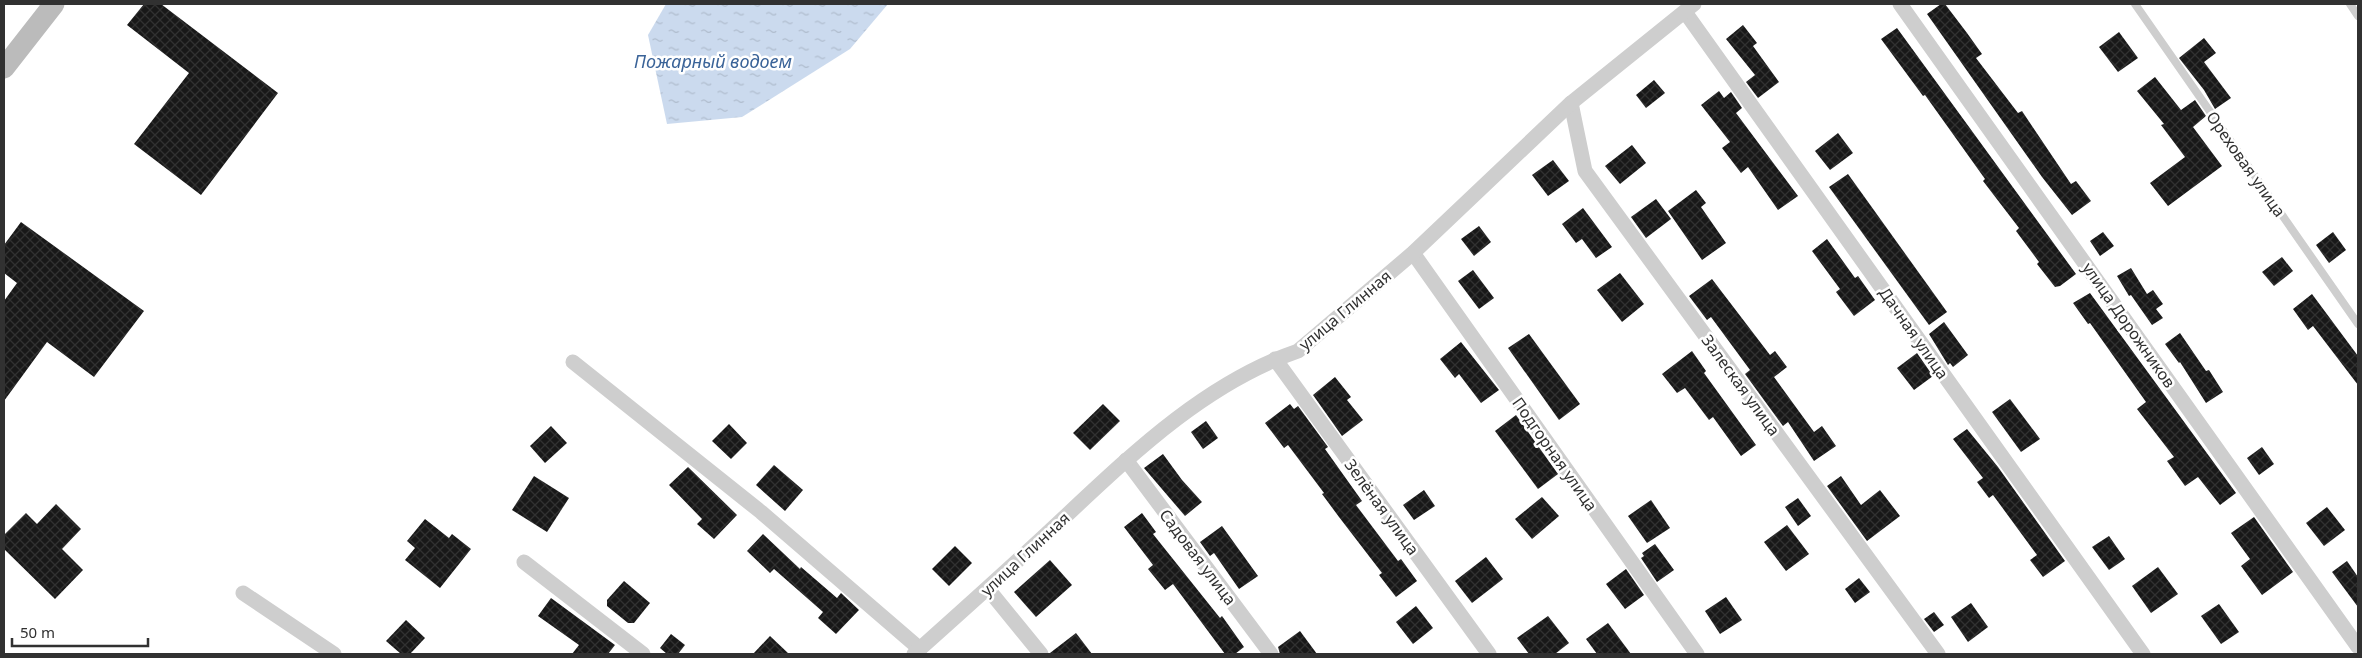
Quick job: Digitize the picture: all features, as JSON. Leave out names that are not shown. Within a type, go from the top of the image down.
[{"type":"main road","points":[[4,68],[54,4]]},
{"type":"street","name":"улица Дорожников","points":[[1900,4],[2358,647]]},
{"type":"street","name":"улица Глинная","points":[[917,652],[988,589],[1126,460],[1206,397],[1275,359],[1298,351],[1413,253],[1571,103],[1690,8]]},
{"type":"street","name":"Дачная улица","points":[[1690,8],[2143,654]]},
{"type":"street","name":"Залеская улица","points":[[1571,103],[1585,171],[1938,654]]},
{"type":"street","name":"Подгорная улица","points":[[1413,253],[1697,654]]},
{"type":"street","name":"Зелёная улица","points":[[1275,359],[1489,654]]},
{"type":"street","points":[[573,362],[761,512],[917,652]]},
{"type":"street","name":"Садовая улица","points":[[1126,460],[1270,654]]},
{"type":"street","points":[[524,562],[643,654]]},
{"type":"street","points":[[988,589],[1041,654]]},
{"type":"street","points":[[243,593],[334,654]]},
{"type":"lane","name":"Ореховая улица","points":[[2135,4],[2358,324]]},
{"type":"lane","points":[[2350,4],[2358,16]]},
{"type":"water","name":"Пожарный водоем","points":[[666,4],[888,4],[850,49],[742,117],[667,124],[648,35]]},
{"type":"building","points":[[144,4],[161,4],[278,93],[201,195],[134,144],[189,73],[127,25]]},
{"type":"building","points":[[1941,4],[1945,4],[1967,33],[1982,54],[1976,58],[2018,113],[2022,111],[2071,184],[2076,181],[2091,201],[2072,215],[2042,177],[1927,14]]},
{"type":"building","points":[[1743,25],[1757,43],[1753,46],[1779,82],[1758,98],[1746,82],[1755,75],[1726,39]]},
{"type":"building","points":[[1897,28],[2076,274],[2060,286],[2055,287],[2037,264],[2039,262],[2016,231],[2019,228],[1983,181],[1985,179],[1925,95],[1923,96],[1881,39]]},
{"type":"building","points":[[2119,32],[2138,58],[2118,72],[2099,47]]},
{"type":"building","points":[[2204,38],[2216,53],[2204,62],[2231,98],[2215,109],[2204,90],[2179,58]]},
{"type":"building","points":[[2155,77],[2181,110],[2195,100],[2206,116],[2193,127],[2222,166],[2168,206],[2150,183],[2185,157],[2161,125],[2164,124],[2137,91]]},
{"type":"building","points":[[1654,80],[1665,93],[1646,108],[1636,95]]},
{"type":"building","points":[[1719,91],[1724,98],[1731,92],[1742,108],[1736,113],[1798,196],[1778,210],[1748,167],[1741,173],[1722,148],[1730,142],[1701,105]]},
{"type":"building","points":[[1838,133],[1853,153],[1830,170],[1815,151]]},
{"type":"building","points":[[1632,145],[1646,163],[1620,184],[1605,166]]},
{"type":"building","points":[[1553,160],[1569,181],[1548,196],[1532,175]]},
{"type":"building","points":[[1848,174],[1947,312],[1929,325],[1829,187]]},
{"type":"building","points":[[1696,190],[1706,203],[1701,207],[1726,243],[1702,260],[1668,211]]},
{"type":"building","points":[[1656,199],[1671,219],[1646,238],[1631,217]]},
{"type":"building","points":[[1583,208],[1612,247],[1596,258],[1582,239],[1576,243],[1562,224]]},
{"type":"building","points":[[21,222],[144,311],[94,377],[47,342],[4,401],[4,301],[17,283],[4,273],[4,245]]},
{"type":"building","points":[[1479,226],[1491,242],[1474,256],[1461,239]]},
{"type":"building","points":[[2103,232],[2114,246],[2100,256],[2090,241]]},
{"type":"building","points":[[2333,232],[2346,250],[2329,263],[2316,245]]},
{"type":"building","points":[[1827,239],[1855,278],[1858,276],[1875,300],[1854,316],[1836,292],[1840,289],[1812,251]]},
{"type":"building","points":[[2282,257],[2293,271],[2274,286],[2262,272]]},
{"type":"building","points":[[2131,268],[2147,294],[2153,290],[2163,304],[2156,309],[2163,318],[2152,325],[2131,295],[2129,296],[2117,276]]},
{"type":"building","points":[[1473,270],[1494,298],[1479,309],[1458,281]]},
{"type":"building","points":[[1620,273],[1644,304],[1622,322],[1597,290]]},
{"type":"building","points":[[1712,279],[1770,355],[1775,351],[1787,367],[1774,377],[1814,432],[1822,426],[1836,446],[1814,461],[1788,422],[1783,426],[1745,374],[1750,370],[1711,317],[1707,320],[1689,296]]},
{"type":"building","points":[[2090,293],[2236,493],[2220,505],[2198,477],[2185,486],[2167,461],[2174,457],[2137,409],[2146,402],[2090,323],[2088,324],[2073,303]]},
{"type":"building","points":[[2312,294],[2358,356],[2358,385],[2313,326],[2308,330],[2293,309]]},
{"type":"building","points":[[1944,322],[1968,355],[1953,367],[1950,363],[1948,365],[1929,334]]},
{"type":"building","points":[[2180,333],[2206,371],[2209,370],[2223,392],[2206,403],[2180,362],[2165,344]]},
{"type":"building","points":[[1529,334],[1580,404],[1559,420],[1508,348]]},
{"type":"building","points":[[1461,342],[1499,390],[1481,403],[1459,374],[1455,378],[1440,359]]},
{"type":"building","points":[[1692,351],[1706,371],[1704,373],[1756,445],[1741,456],[1713,417],[1709,420],[1685,388],[1677,393],[1662,374]]},
{"type":"building","points":[[1917,353],[1933,376],[1914,390],[1897,368]]},
{"type":"building","points":[[1335,377],[1351,397],[1347,400],[1363,420],[1342,436],[1313,395]]},
{"type":"building","points":[[2010,399],[2040,439],[2021,452],[1992,412]]},
{"type":"building","points":[[1103,404],[1120,421],[1090,450],[1073,433]]},
{"type":"building","points":[[1290,404],[1294,409],[1298,406],[1328,447],[1325,449],[1362,501],[1356,505],[1398,561],[1401,559],[1417,581],[1396,597],[1379,575],[1382,573],[1322,494],[1324,493],[1288,445],[1284,448],[1265,423]]},
{"type":"building","points":[[1516,415],[1558,474],[1538,489],[1495,431]]},
{"type":"building","points":[[1206,421],[1218,438],[1203,449],[1191,432]]},
{"type":"building","points":[[729,424],[747,443],[731,459],[712,441]]},
{"type":"building","points":[[551,426],[567,443],[545,463],[530,446]]},
{"type":"building","points":[[1967,429],[1998,467],[2065,561],[2043,577],[2030,560],[2037,555],[1993,495],[1989,498],[1977,482],[1983,478],[1953,439]]},
{"type":"building","points":[[2262,447],[2274,464],[2259,475],[2247,458]]},
{"type":"building","points":[[1163,454],[1182,480],[1202,502],[1185,516],[1144,468]]},
{"type":"building","points":[[774,465],[803,490],[785,511],[756,485]]},
{"type":"building","points":[[688,467],[737,515],[714,539],[697,524],[702,519],[669,485]]},
{"type":"building","points":[[534,476],[569,498],[547,532],[512,510]]},
{"type":"building","points":[[1841,476],[1861,505],[1880,490],[1900,516],[1867,541],[1827,486]]},
{"type":"building","points":[[1424,490],[1435,506],[1414,520],[1403,505]]},
{"type":"building","points":[[1542,497],[1559,516],[1532,539],[1515,519]]},
{"type":"building","points":[[1798,498],[1811,516],[1798,526],[1785,507]]},
{"type":"building","points":[[1651,500],[1670,528],[1647,543],[1628,516]]},
{"type":"building","points":[[56,504],[81,529],[62,549],[83,570],[55,599],[4,549],[4,535],[26,513],[37,524]]},
{"type":"building","points":[[2327,507],[2345,530],[2324,546],[2306,523]]},
{"type":"building","points":[[1142,513],[1156,532],[1153,534],[1220,618],[1222,616],[1244,647],[1235,654],[1225,654],[1173,584],[1165,590],[1148,569],[1153,565],[1124,527]]},
{"type":"building","points":[[2254,517],[2293,572],[2262,595],[2241,566],[2250,559],[2231,533]]},
{"type":"building","points":[[425,519],[449,538],[452,534],[471,549],[440,588],[405,560],[415,548],[407,541]]},
{"type":"building","points":[[1787,525],[1809,554],[1786,571],[1764,542]]},
{"type":"building","points":[[1222,526],[1258,576],[1239,589],[1214,553],[1210,556],[1200,542]]},
{"type":"building","points":[[763,534],[800,569],[801,567],[837,598],[841,593],[859,610],[836,634],[818,618],[823,612],[774,569],[770,573],[747,551]]},
{"type":"building","points":[[2109,536],[2125,559],[2109,570],[2092,547]]},
{"type":"building","points":[[1655,544],[1674,570],[1657,582],[1641,558],[1644,556],[1642,553]]},
{"type":"building","points":[[955,546],[972,563],[949,586],[932,569]]},
{"type":"building","points":[[1486,557],[1503,579],[1472,603],[1455,581]]},
{"type":"building","points":[[1050,560],[1072,585],[1036,617],[1014,592]]},
{"type":"building","points":[[2347,561],[2358,577],[2358,607],[2332,572]]},
{"type":"building","points":[[2158,567],[2178,594],[2151,613],[2132,586]]},
{"type":"building","points":[[1626,569],[1644,595],[1625,609],[1606,584]]},
{"type":"building","points":[[1859,578],[1870,592],[1855,603],[1845,589]]},
{"type":"building","points":[[624,581],[650,603],[634,623],[628,623],[607,606],[607,600]]},
{"type":"building","points":[[1726,597],[1742,620],[1720,634],[1705,611]]},
{"type":"building","points":[[551,598],[615,645],[608,654],[572,654],[579,645],[538,616]]},
{"type":"building","points":[[1971,603],[1988,627],[1968,642],[1951,617]]},
{"type":"building","points":[[2219,604],[2239,632],[2221,644],[2201,616]]},
{"type":"building","points":[[1416,606],[1433,628],[1413,644],[1396,622]]},
{"type":"building","points":[[1934,612],[1944,625],[1934,632],[1924,619]]},
{"type":"building","points":[[1548,616],[1569,643],[1555,654],[1529,654],[1517,638]]},
{"type":"building","points":[[406,620],[425,638],[410,654],[401,654],[386,641]]},
{"type":"building","points":[[1608,623],[1631,654],[1597,654],[1586,639]]},
{"type":"building","points":[[1300,631],[1317,654],[1280,654],[1278,647]]},
{"type":"building","points":[[1076,633],[1092,654],[1050,654],[1050,653]]},
{"type":"building","points":[[671,634],[685,645],[678,654],[667,654],[660,648]]},
{"type":"building","points":[[770,636],[789,654],[753,654]]}]
